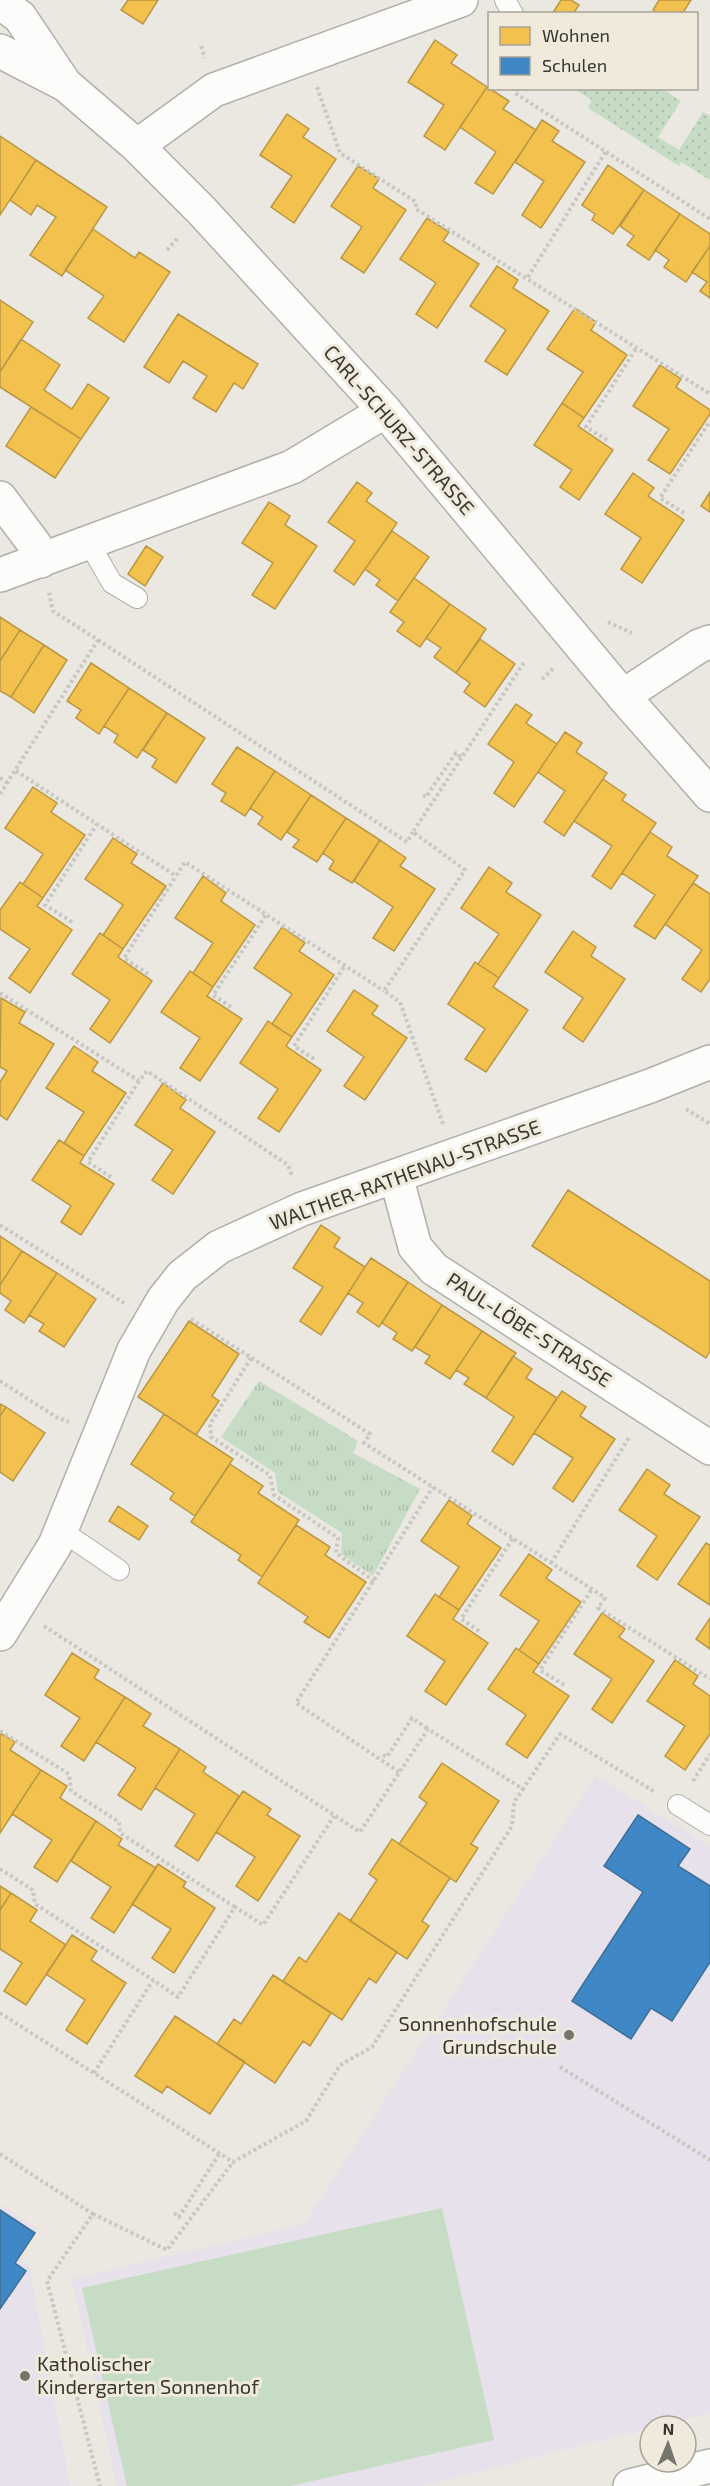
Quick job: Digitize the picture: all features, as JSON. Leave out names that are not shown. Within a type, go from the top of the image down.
[{"type":"street","points":[[137,146],[214,90],[461,0]]},
{"type":"street","name":"CARL-SCHURZ-STRASSE","points":[[0,2],[20,17],[66,86]]},
{"type":"street","name":"CARL-SCHURZ-STRASSE","points":[[0,51],[66,86],[137,146],[202,211],[385,411],[622,696],[710,795]]},
{"type":"street","points":[[0,575],[292,467],[385,411]]},
{"type":"street","points":[[0,498],[35,545],[41,561]]},
{"type":"street","points":[[622,696],[699,646],[710,642]]},
{"type":"street","name":"WALTHER-RATHENAU-STRASSE","points":[[8,1621],[62,1531],[134,1350],[157,1310],[182,1276],[219,1247],[302,1209],[650,1086],[710,1062]]},
{"type":"street","name":"PAUL-LÖBE-STRASSE","points":[[396,1176],[415,1247],[434,1269],[709,1444]]},
{"type":"street","points":[[630,2486],[710,2466]]},
{"type":"lane","points":[[89,543],[112,583],[137,598]]},
{"type":"lane","points":[[62,1531],[119,1570]]},
{"type":"lane","points":[[678,1805],[710,1825]]},
{"type":"path","points":[[306,55],[340,153],[416,202],[416,209],[710,393]]},
{"type":"path","points":[[517,90],[515,93],[710,219]]},
{"type":"path","points":[[528,277],[606,151]]},
{"type":"path","points":[[607,440],[586,427],[637,347]]},
{"type":"path","points":[[684,513],[660,498],[710,420]]},
{"type":"path","points":[[50,599],[53,610],[407,842],[525,661]]},
{"type":"path","points":[[604,620],[632,633]]},
{"type":"path","points":[[0,794],[98,640]]},
{"type":"path","points":[[423,795],[426,797],[456,753],[462,758]]},
{"type":"path","points":[[16,771],[176,876]]},
{"type":"path","points":[[0,778],[8,783]]},
{"type":"path","points":[[72,922],[45,905],[97,824]]},
{"type":"path","points":[[384,991],[465,870],[413,832]]},
{"type":"path","points":[[148,974],[124,958],[185,862],[400,1002],[455,1156]]},
{"type":"path","points":[[231,1007],[213,995],[266,915]]},
{"type":"path","points":[[314,1059],[294,1046],[345,965]]},
{"type":"path","points":[[0,993],[139,1082]]},
{"type":"path","points":[[111,1177],[88,1162],[147,1071],[288,1165],[302,1209]]},
{"type":"path","points":[[0,1225],[251,1358],[370,1434],[364,1443],[592,1589],[605,1598],[598,1608],[710,1679]]},
{"type":"path","points":[[251,1358],[210,1424],[211,1437],[270,1475],[274,1495],[338,1538],[336,1553],[374,1581]]},
{"type":"path","points":[[0,1381],[56,1417],[101,1434]]},
{"type":"path","points":[[551,1563],[648,1407]]},
{"type":"path","points":[[399,1772],[296,1703],[433,1487]]},
{"type":"path","points":[[479,1631],[461,1619],[513,1538]]},
{"type":"path","points":[[564,1685],[540,1670],[592,1589]]},
{"type":"path","points":[[8,1621],[360,1832],[428,1729]]},
{"type":"path","points":[[383,1755],[387,1756],[412,1718],[523,1789]]},
{"type":"path","points":[[0,1731],[69,1774],[71,1791],[119,1822],[120,1833],[263,1925],[334,1816]]},
{"type":"path","points":[[0,2154],[93,2214],[167,2250],[233,2162],[306,2121],[340,2066],[372,2047],[512,1826],[514,1802],[560,1734],[678,1805]]},
{"type":"path","points":[[0,1869],[33,1890],[35,1905],[178,1997],[235,1907]]},
{"type":"path","points":[[94,2073],[153,1980]]},
{"type":"path","points":[[0,2013],[233,2162]]},
{"type":"path","points":[[560,2067],[710,2160]]},
{"type":"path","points":[[174,2214],[179,2217],[219,2154]]},
{"type":"path","points":[[93,2214],[47,2281],[100,2486]]},
{"type":"shaded area","name":"Sonnenhofschule Grundschule","points":[[596,1776],[710,1846],[710,2413],[698,2416],[698,2414],[638,2414],[638,2431],[422,2486],[117,2486],[72,2279],[304,2224]]},
{"type":"shaded area","name":"Katholischer Kindergarten Sonnenhof","points":[[2,2205],[38,2229],[18,2258],[29,2265],[70,2486],[0,2486],[0,2209]]},
{"type":"green space","points":[[576,90],[664,90],[681,101],[658,137],[679,150],[703,112],[710,116],[710,180],[681,162],[679,166],[588,108],[592,100]]},
{"type":"green space","points":[[259,1381],[358,1441],[353,1453],[420,1489],[373,1576],[341,1554],[342,1533],[278,1492],[275,1473],[221,1437]]},
{"type":"green space","points":[[442,2208],[494,2440],[290,2486],[127,2486],[82,2288]]},
{"type":"building: Wohnen","points":[[128,0],[158,0],[143,24],[121,10]]},
{"type":"building: Wohnen","points":[[561,0],[571,0],[579,5],[574,12],[553,12]]},
{"type":"building: Wohnen","points":[[659,0],[691,0],[683,12],[653,10]]},
{"type":"building: Wohnen","points":[[435,40],[457,55],[451,63],[487,87],[445,150],[424,136],[444,105],[408,82]]},
{"type":"building: Wohnen","points":[[487,87],[488,90],[509,101],[503,109],[536,130],[493,194],[475,183],[496,152],[460,127]]},
{"type":"building: Wohnen","points":[[287,114],[309,129],[303,137],[336,159],[294,223],[271,207],[292,176],[260,155]]},
{"type":"building: Wohnen","points":[[542,120],[559,131],[552,141],[585,162],[541,228],[522,215],[544,181],[515,162]]},
{"type":"building: Wohnen","points":[[0,136],[36,160],[0,215]]},
{"type":"building: Wohnen","points":[[36,160],[107,207],[62,276],[30,255],[56,217],[37,205],[31,215],[10,200]]},
{"type":"building: Wohnen","points":[[608,165],[644,190],[613,234],[592,220],[595,214],[582,205]]},
{"type":"building: Wohnen","points":[[358,166],[379,179],[373,188],[406,210],[364,273],[341,258],[362,227],[331,206]]},
{"type":"building: Wohnen","points":[[644,190],[680,214],[649,260],[627,245],[634,236],[620,226]]},
{"type":"building: Wohnen","points":[[680,214],[710,234],[710,246],[686,282],[664,267],[669,260],[655,250]]},
{"type":"building: Wohnen","points":[[427,218],[449,232],[443,241],[479,264],[437,328],[416,314],[436,283],[400,259]]},
{"type":"building: Wohnen","points":[[93,229],[135,258],[139,252],[170,272],[124,342],[88,318],[104,296],[65,270]]},
{"type":"building: Wohnen","points":[[710,246],[710,298],[700,291],[707,282],[692,272]]},
{"type":"building: Wohnen","points":[[497,266],[518,280],[513,288],[549,311],[507,375],[485,361],[506,330],[470,306]]},
{"type":"building: Wohnen","points":[[0,300],[33,322],[0,372]]},
{"type":"building: Wohnen","points":[[575,308],[596,322],[591,330],[627,355],[584,418],[562,403],[583,372],[547,349]]},
{"type":"building: Wohnen","points":[[178,314],[258,364],[243,389],[234,383],[216,412],[193,398],[207,376],[183,361],[169,383],[144,367]]},
{"type":"building: Wohnen","points":[[21,339],[60,365],[44,390],[72,409],[88,384],[109,398],[81,439],[0,387],[0,372]]},
{"type":"building: Wohnen","points":[[660,365],[681,379],[676,387],[710,410],[710,414],[670,474],[648,460],[669,429],[633,406]]},
{"type":"building: Wohnen","points":[[562,403],[584,418],[578,426],[613,450],[579,500],[560,487],[572,470],[534,445]]},
{"type":"building: Wohnen","points":[[31,407],[81,439],[55,478],[6,446]]},
{"type":"building: Wohnen","points":[[633,473],[654,488],[648,496],[684,520],[642,583],[621,569],[641,538],[605,514]]},
{"type":"building: Wohnen","points":[[357,482],[372,493],[366,501],[397,523],[354,585],[334,571],[355,541],[328,522]]},
{"type":"building: Wohnen","points":[[710,492],[710,512],[701,506]]},
{"type":"building: Wohnen","points":[[269,502],[290,516],[285,525],[317,546],[275,609],[252,595],[273,563],[242,543]]},
{"type":"building: Wohnen","points":[[392,531],[429,557],[398,601],[376,585],[380,580],[365,569]]},
{"type":"building: Wohnen","points":[[146,546],[163,557],[145,586],[128,574]]},
{"type":"building: Wohnen","points":[[414,578],[450,604],[420,647],[397,631],[404,622],[390,612]]},
{"type":"building: Wohnen","points":[[450,604],[486,629],[456,673],[434,657],[441,648],[426,638]]},
{"type":"building: Wohnen","points":[[0,617],[20,630],[0,661]]},
{"type":"building: Wohnen","points":[[20,630],[44,645],[11,697],[0,691],[0,661]]},
{"type":"building: Wohnen","points":[[480,639],[515,664],[485,707],[464,692],[470,683],[456,673]]},
{"type":"building: Wohnen","points":[[44,645],[67,660],[34,713],[11,697]]},
{"type":"building: Wohnen","points":[[91,663],[129,688],[99,734],[76,718],[81,710],[67,701]]},
{"type":"building: Wohnen","points":[[129,688],[167,713],[137,758],[114,742],[118,735],[104,726]]},
{"type":"building: Wohnen","points":[[516,704],[532,715],[526,723],[557,744],[514,807],[494,793],[514,762],[488,744]]},
{"type":"building: Wohnen","points":[[167,713],[205,738],[176,783],[152,767],[157,759],[143,750]]},
{"type":"building: Wohnen","points":[[565,732],[582,743],[576,752],[607,773],[564,836],[544,822],[565,791],[538,772]]},
{"type":"building: Wohnen","points":[[237,747],[275,771],[245,816],[221,801],[226,793],[212,784]]},
{"type":"building: Wohnen","points":[[275,771],[311,795],[281,840],[258,824],[263,817],[250,808]]},
{"type":"building: Wohnen","points":[[603,779],[626,795],[622,800],[656,823],[611,889],[592,876],[612,846],[574,821]]},
{"type":"building: Wohnen","points":[[33,787],[57,803],[51,812],[85,835],[43,898],[23,884],[43,854],[5,828]]},
{"type":"building: Wohnen","points":[[311,795],[346,818],[317,862],[293,847],[299,840],[287,832]]},
{"type":"building: Wohnen","points":[[346,818],[380,840],[352,883],[329,869],[334,861],[323,853]]},
{"type":"building: Wohnen","points":[[650,832],[672,847],[667,856],[698,876],[655,939],[634,926],[655,895],[622,873]]},
{"type":"building: Wohnen","points":[[113,838],[137,854],[131,863],[166,886],[123,949],[103,935],[123,905],[85,879]]},
{"type":"building: Wohnen","points":[[380,840],[406,858],[400,866],[435,889],[394,951],[373,938],[393,907],[354,881]]},
{"type":"building: Wohnen","points":[[489,867],[512,883],[506,892],[541,915],[499,978],[478,964],[499,934],[461,908]]},
{"type":"building: Wohnen","points":[[203,876],[226,893],[221,901],[255,925],[213,987],[193,973],[213,943],[175,918]]},
{"type":"building: Wohnen","points":[[20,882],[43,898],[37,906],[72,930],[30,993],[9,978],[30,949],[0,929],[0,910]]},
{"type":"building: Wohnen","points":[[693,883],[710,894],[710,979],[701,992],[682,979],[702,950],[665,924]]},
{"type":"building: Wohnen","points":[[282,927],[305,943],[299,951],[334,975],[292,1037],[272,1024],[292,994],[254,968]]},
{"type":"building: Wohnen","points":[[573,931],[596,947],[591,956],[625,979],[583,1042],[563,1028],[583,998],[545,972]]},
{"type":"building: Wohnen","points":[[100,933],[123,949],[118,957],[152,981],[110,1043],[90,1029],[110,1000],[72,974]]},
{"type":"building: Wohnen","points":[[475,962],[499,978],[493,987],[528,1010],[486,1072],[465,1059],[485,1029],[448,1004]]},
{"type":"building: Wohnen","points":[[190,971],[213,987],[207,996],[242,1019],[200,1081],[180,1068],[200,1038],[161,1012]]},
{"type":"building: Wohnen","points":[[354,990],[378,1006],[372,1014],[407,1038],[365,1100],[344,1086],[364,1057],[327,1031]]},
{"type":"building: Wohnen","points":[[1,998],[25,1012],[19,1023],[54,1044],[7,1120],[0,1115],[0,1082],[7,1071],[0,1067]]},
{"type":"building: Wohnen","points":[[268,1021],[292,1037],[286,1046],[321,1070],[279,1132],[258,1118],[278,1089],[240,1063]]},
{"type":"building: Wohnen","points":[[74,1046],[98,1062],[92,1071],[126,1093],[84,1156],[64,1143],[84,1112],[46,1088]]},
{"type":"building: Wohnen","points":[[163,1083],[186,1100],[180,1108],[215,1132],[173,1194],[152,1180],[173,1150],[135,1125]]},
{"type":"building: Wohnen","points":[[59,1140],[84,1156],[80,1163],[114,1184],[81,1235],[61,1222],[71,1206],[32,1180]]},
{"type":"building: Wohnen","points":[[568,1190],[710,1281],[710,1351],[706,1358],[532,1246]]},
{"type":"building: Wohnen","points":[[321,1225],[340,1238],[334,1247],[365,1267],[321,1335],[300,1321],[323,1287],[293,1268]]},
{"type":"building: Wohnen","points":[[0,1236],[22,1251],[0,1285]]},
{"type":"building: Wohnen","points":[[22,1251],[57,1273],[24,1323],[5,1310],[11,1301],[0,1293],[0,1285]]},
{"type":"building: Wohnen","points":[[371,1258],[408,1282],[379,1327],[357,1312],[363,1303],[348,1293]]},
{"type":"building: Wohnen","points":[[57,1273],[96,1299],[64,1347],[39,1331],[44,1324],[29,1315]]},
{"type":"building: Wohnen","points":[[408,1282],[442,1305],[412,1351],[393,1339],[397,1333],[382,1323]]},
{"type":"building: Wohnen","points":[[442,1305],[482,1331],[450,1379],[425,1363],[430,1356],[415,1347]]},
{"type":"building: Wohnen","points":[[189,1321],[239,1354],[212,1396],[219,1401],[196,1435],[138,1397]]},
{"type":"building: Wohnen","points":[[482,1331],[516,1353],[486,1398],[464,1384],[469,1378],[456,1370]]},
{"type":"building: Wohnen","points":[[513,1356],[532,1369],[526,1378],[557,1398],[513,1465],[492,1451],[514,1417],[486,1398]]},
{"type":"building: Wohnen","points":[[562,1391],[586,1407],[580,1416],[615,1439],[573,1502],[553,1488],[573,1458],[534,1433]]},
{"type":"building: Wohnen","points":[[0,1404],[6,1407],[0,1416]]},
{"type":"building: Wohnen","points":[[6,1407],[45,1433],[13,1481],[0,1472],[0,1416]]},
{"type":"building: Wohnen","points":[[164,1414],[233,1459],[195,1516],[170,1499],[174,1493],[131,1464]]},
{"type":"building: Wohnen","points":[[230,1464],[263,1486],[258,1493],[299,1520],[262,1577],[238,1560],[241,1555],[191,1522]]},
{"type":"building: Wohnen","points":[[647,1469],[670,1485],[664,1494],[700,1517],[657,1580],[637,1566],[657,1536],[619,1510]]},
{"type":"building: Wohnen","points":[[449,1500],[472,1516],[467,1524],[501,1548],[459,1610],[439,1597],[459,1567],[421,1541]]},
{"type":"building: Wohnen","points":[[118,1506],[148,1526],[139,1540],[109,1521]]},
{"type":"building: Wohnen","points":[[296,1525],[330,1547],[325,1555],[366,1582],[329,1638],[304,1622],[308,1617],[258,1583]]},
{"type":"building: Wohnen","points":[[706,1543],[710,1545],[710,1605],[678,1584]]},
{"type":"building: Wohnen","points":[[529,1554],[552,1570],[546,1578],[581,1602],[539,1664],[519,1650],[539,1621],[500,1595]]},
{"type":"building: Wohnen","points":[[435,1594],[459,1610],[453,1619],[488,1643],[446,1705],[425,1691],[445,1661],[407,1636]]},
{"type":"building: Wohnen","points":[[602,1613],[625,1629],[619,1637],[654,1661],[612,1723],[592,1709],[612,1679],[574,1654]]},
{"type":"building: Wohnen","points":[[710,1618],[710,1649],[696,1639]]},
{"type":"building: Wohnen","points":[[516,1648],[539,1664],[533,1672],[569,1696],[527,1758],[506,1744],[526,1715],[488,1689]]},
{"type":"building: Wohnen","points":[[72,1653],[99,1670],[94,1678],[125,1697],[84,1761],[61,1746],[80,1718],[45,1695]]},
{"type":"building: Wohnen","points":[[675,1660],[698,1676],[693,1684],[710,1696],[710,1734],[685,1770],[665,1756],[685,1726],[647,1701]]},
{"type":"building: Wohnen","points":[[125,1697],[151,1714],[143,1726],[180,1749],[141,1810],[118,1795],[136,1768],[96,1742]]},
{"type":"building: Wohnen","points":[[0,1733],[15,1742],[10,1750],[41,1770],[0,1833]]},
{"type":"building: Wohnen","points":[[180,1749],[206,1767],[203,1772],[239,1796],[198,1861],[175,1846],[195,1814],[155,1788]]},
{"type":"building: Wohnen","points":[[442,1763],[499,1801],[471,1844],[478,1848],[456,1882],[399,1844],[427,1803],[419,1797]]},
{"type":"building: Wohnen","points":[[41,1770],[67,1786],[60,1798],[96,1821],[57,1882],[34,1867],[52,1840],[12,1814]]},
{"type":"building: Wohnen","points":[[243,1791],[271,1809],[267,1815],[300,1836],[258,1901],[236,1886],[255,1857],[216,1832]]},
{"type":"building: Wohnen","points":[[96,1821],[122,1839],[118,1845],[156,1868],[114,1933],[91,1918],[111,1887],[71,1861]]},
{"type":"building: Wohnen","points":[[392,1839],[450,1878],[422,1921],[429,1926],[407,1959],[350,1921],[377,1880],[369,1874]]},
{"type":"building: Wohnen","points":[[158,1864],[186,1882],[183,1887],[215,1908],[174,1973],[152,1958],[171,1929],[132,1904]]},
{"type":"building: Wohnen","points":[[0,1886],[11,1893],[0,1910]]},
{"type":"building: Wohnen","points":[[11,1893],[37,1910],[30,1921],[66,1945],[26,2005],[4,1991],[22,1963],[0,1949],[0,1910]]},
{"type":"building: Wohnen","points":[[339,1913],[397,1952],[376,1983],[369,1978],[342,2020],[283,1981],[299,1957],[306,1962]]},
{"type":"building: Wohnen","points":[[72,1935],[97,1951],[91,1960],[126,1983],[87,2044],[66,2030],[85,2000],[46,1974]]},
{"type":"building: Wohnen","points":[[273,1975],[331,2013],[310,2046],[303,2041],[275,2083],[217,2044],[234,2019],[241,2024]]},
{"type":"building: Wohnen","points":[[175,2016],[245,2062],[210,2114],[167,2086],[162,2093],[135,2076]]},
{"type":"building: Schulen","points":[[638,1815],[690,1849],[678,1866],[710,1886],[710,1962],[672,2021],[651,2008],[631,2039],[572,2001],[643,1892],[604,1866]]},
{"type":"building: Schulen","points":[[0,2210],[35,2233],[15,2263],[26,2271],[0,2309]]},
{"type":"place","name":"Sonnenhofschule Grundschule","points":[[569,2035]]},
{"type":"place","name":"Katholischer Kindergarten Sonnenhof","points":[[25,2376]]}]
